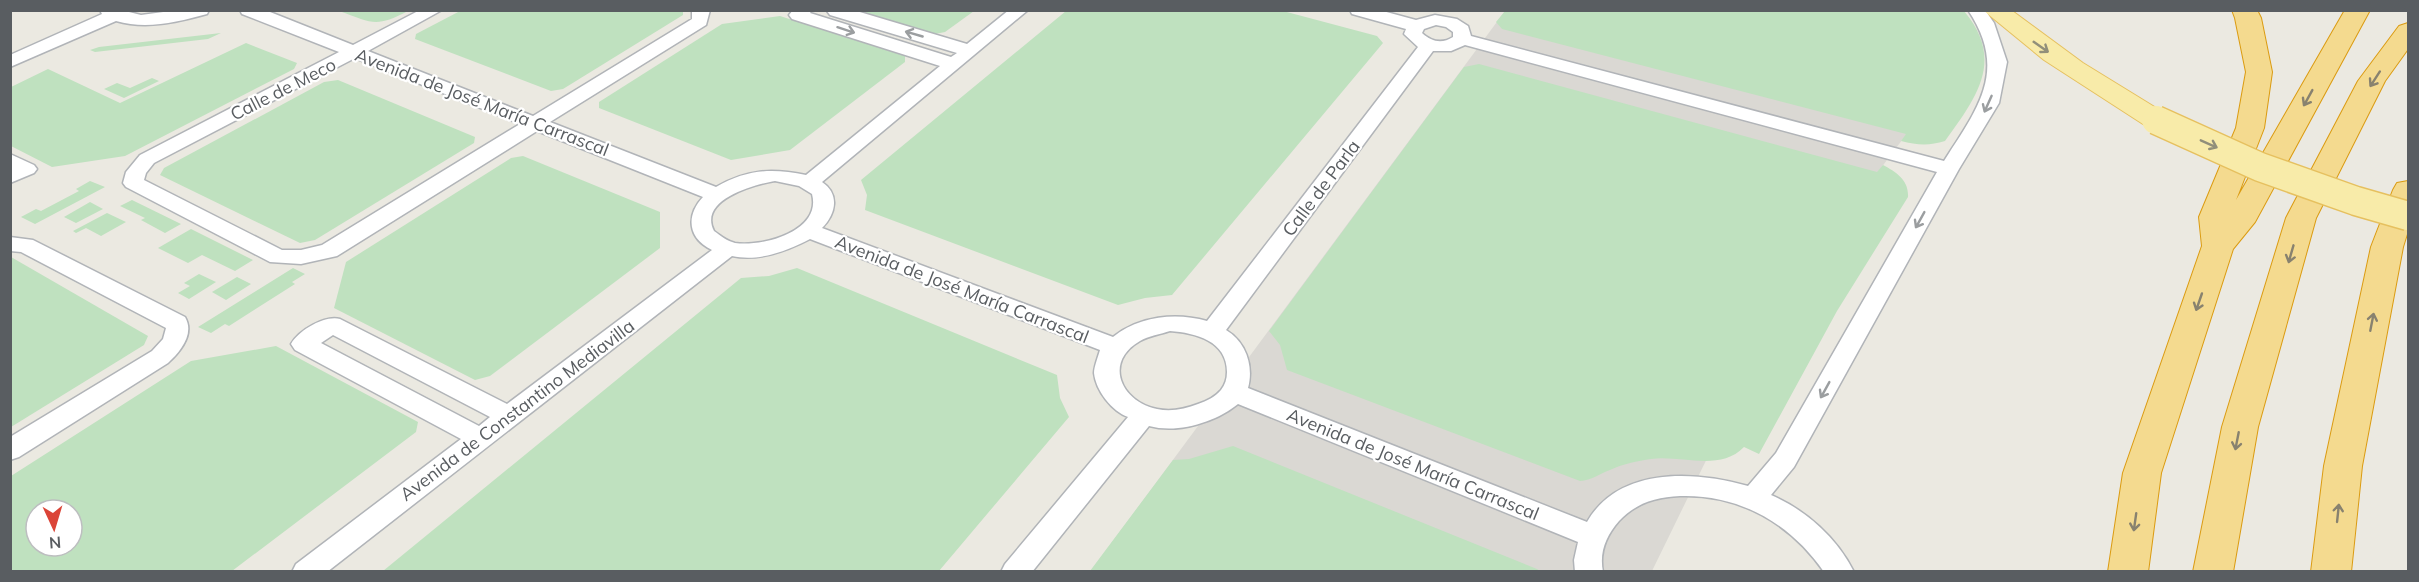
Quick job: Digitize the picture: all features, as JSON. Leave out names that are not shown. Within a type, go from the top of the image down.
[{"type":"highway","points":[[2218,246],[2214,217],[2250,128],[2259,72],[2248,18],[2244,10]]},
{"type":"highway","points":[[2128,572],[2142,473],[2218,246],[2239,222],[2357,12]]},
{"type":"highway","points":[[2213,572],[2240,427],[2301,218],[2372,81],[2409,31]]},
{"type":"highway","points":[[2331,572],[2343,466],[2387,247],[2409,190]]},
{"type":"main road","points":[[1995,10],[2031,40],[2087,79],[2156,120],[2260,167],[2356,201],[2409,216]]},
{"type":"street","points":[[10,62],[111,13],[130,19],[151,20],[201,10]]},
{"type":"street","name":"Avenida de José María Carrascal","points":[[248,10],[717,195]]},
{"type":"street","name":"Calle de Meco","points":[[434,10],[147,159],[136,172],[133,183],[278,257],[301,257],[329,251],[536,123]]},
{"type":"street","points":[[804,10],[798,15],[953,64]]},
{"type":"street","points":[[833,10],[970,51]]},
{"type":"street","points":[[810,182],[1020,10]]},
{"type":"street","points":[[1358,10],[1416,26],[1427,21],[1452,16],[1462,30],[1462,39]]},
{"type":"street","points":[[1754,498],[1785,460],[1949,169],[1990,102],[1998,63],[1985,23],[1976,10]]},
{"type":"street","points":[[536,123],[700,21],[702,12]]},
{"type":"street","points":[[1416,26],[1413,34],[1429,45],[1451,45],[1462,39],[1949,169]]},
{"type":"street","name":"Calle de Parla","points":[[1212,331],[1429,45]]},
{"type":"street","points":[[10,160],[27,169],[10,177]]},
{"type":"street","points":[[775,175],[810,182],[820,190],[825,199],[825,209],[820,220],[810,231],[779,247],[761,250],[727,249],[709,240],[700,226],[701,215],[707,205],[717,195],[734,185],[754,178],[775,175]]},
{"type":"street","name":"Avenida de José María Carrascal","points":[[810,231],[1115,347]]},
{"type":"street","points":[[10,243],[25,245],[177,323],[178,330],[175,339],[160,357],[10,450]]},
{"type":"street","name":"Avenida de Constantino Mediavilla","points":[[306,572],[727,249]]},
{"type":"street","points":[[1181,324],[1212,331],[1226,340],[1235,352],[1240,365],[1239,379],[1233,392],[1221,404],[1205,413],[1185,418],[1164,419],[1144,415],[1125,406],[1112,393],[1105,378],[1106,362],[1115,347],[1130,335],[1149,327],[1181,324]]},
{"type":"street","points":[[480,438],[303,344],[332,325],[508,416]]},
{"type":"street","name":"Avenida de José María Carrascal","points":[[1233,392],[1592,537]]},
{"type":"street","points":[[1015,572],[1144,415]]},
{"type":"street","points":[[1589,572],[1587,566],[1592,537],[1609,510],[1637,493],[1673,485],[1713,486],[1754,498],[1793,520],[1826,549],[1840,572]]},
{"type":"shaded area","points":[[1940,10],[1942,87],[1878,172],[1718,436],[1652,571],[1090,572],[1505,11]]},
{"type":"green space","points":[[683,10],[683,15],[563,89],[551,91],[415,39],[416,34],[460,11]]},
{"type":"green space","points":[[339,11],[408,11],[388,20],[374,22]]},
{"type":"green space","points":[[860,11],[974,11],[945,32],[935,34]]},
{"type":"green space","points":[[1066,11],[1283,11],[1377,36],[1383,43],[1172,295],[1145,298],[1118,305],[865,210],[867,195],[861,180]]},
{"type":"green space","points":[[1505,11],[1964,11],[1976,29],[1983,46],[1984,62],[1982,78],[1976,93],[1945,141],[1918,144],[1901,141],[1906,134],[1502,29],[1496,22]]},
{"type":"green space","points":[[780,16],[905,56],[905,62],[790,150],[731,160],[599,108],[599,102],[722,24]]},
{"type":"green space","points":[[221,33],[208,39],[95,52],[90,50],[99,47]]},
{"type":"green space","points":[[246,43],[297,63],[294,69],[125,156],[52,167],[11,146],[11,87],[48,69],[120,103]]},
{"type":"green space","points":[[1479,64],[1877,172],[1883,165],[1904,181],[1908,197],[1837,311],[1759,454],[1744,447],[1734,455],[1712,461],[1651,459],[1625,464],[1580,481],[1287,370],[1280,345],[1269,331],[1464,67]]},
{"type":"green space","points":[[152,78],[159,81],[124,98],[104,89],[117,83],[130,88]]},
{"type":"green space","points":[[338,80],[475,137],[474,143],[315,240],[300,243],[160,175],[164,168],[324,82]]},
{"type":"green space","points":[[523,156],[660,212],[660,248],[490,376],[475,380],[334,308],[346,262],[511,158]]},
{"type":"green space","points":[[90,181],[105,187],[35,224],[21,217],[36,209],[41,211],[79,191],[76,189]]},
{"type":"green space","points":[[132,200],[181,224],[165,233],[141,220],[145,218],[120,206]]},
{"type":"green space","points":[[90,202],[103,209],[76,223],[64,217]]},
{"type":"green space","points":[[107,213],[126,222],[101,236],[86,228],[76,233],[73,231]]},
{"type":"green space","points":[[191,229],[253,260],[235,271],[202,255],[188,263],[158,248]]},
{"type":"green space","points":[[11,257],[148,336],[144,345],[11,427]]},
{"type":"green space","points":[[293,268],[305,274],[292,282],[295,284],[229,326],[225,324],[211,333],[198,327]]},
{"type":"green space","points":[[797,268],[1057,375],[1060,398],[1069,417],[939,571],[383,571],[741,278],[769,276]]},
{"type":"green space","points":[[199,274],[216,282],[189,299],[178,293],[190,286],[184,283]]},
{"type":"green space","points":[[237,277],[251,284],[226,300],[212,292]]},
{"type":"green space","points":[[276,346],[418,422],[416,432],[232,571],[15,572],[11,569],[11,476],[191,361]]},
{"type":"green space","points":[[1233,446],[1540,571],[1090,571],[1173,460],[1189,459]]}]
